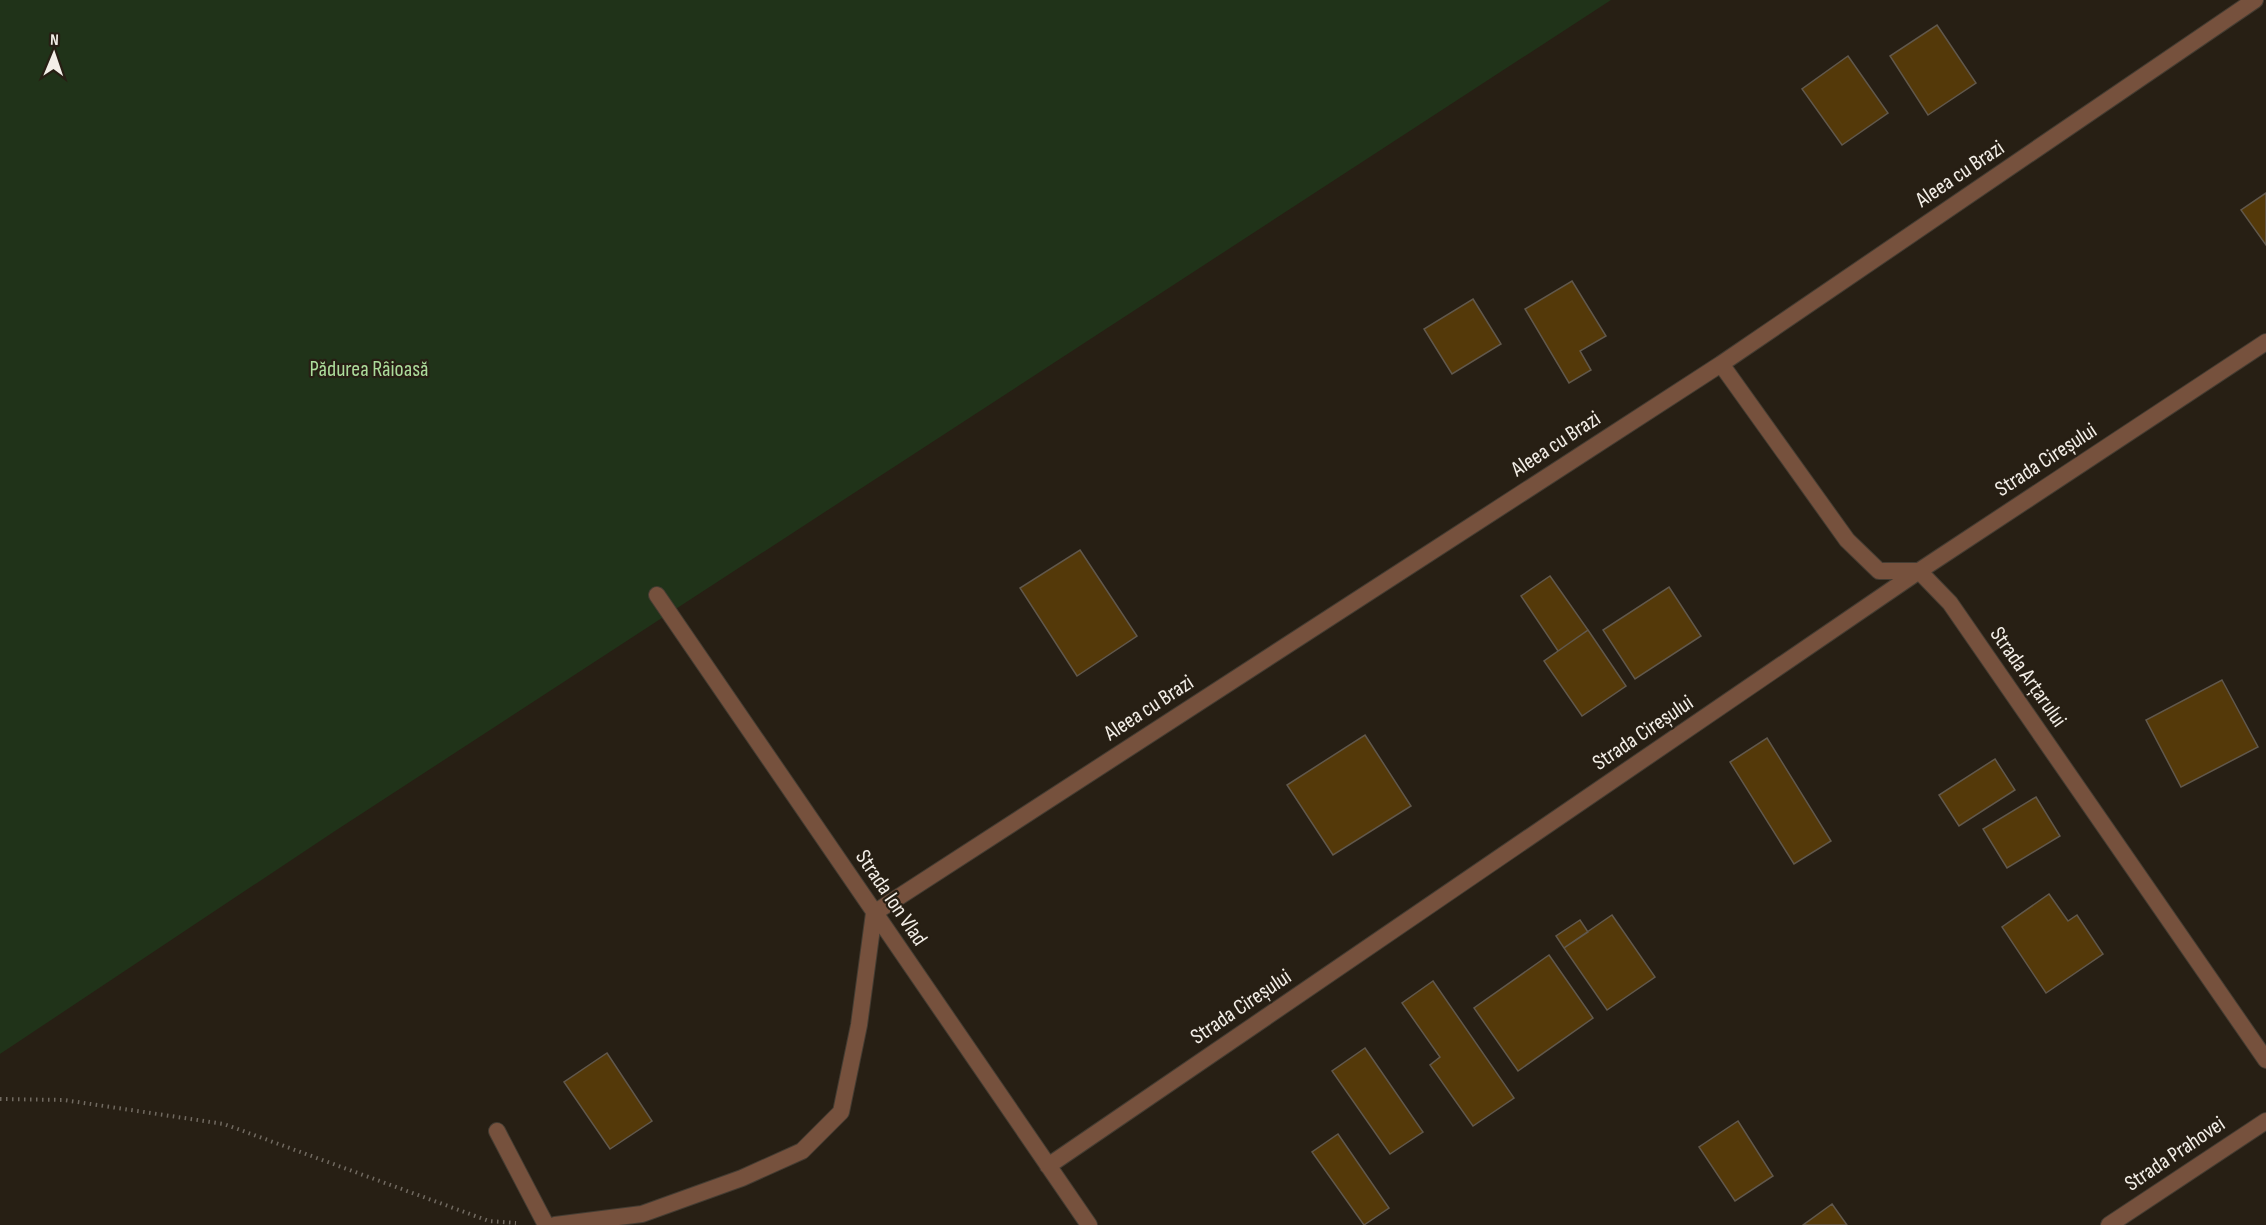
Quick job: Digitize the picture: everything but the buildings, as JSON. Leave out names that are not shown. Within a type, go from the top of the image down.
[{"type":"street","name":"Aleea cu Brazi","points":[[874,913],[1721,364],[2255,0]]},
{"type":"street","name":"Strada Cireșului","points":[[1048,1166],[1919,571],[2266,342]]},
{"type":"street","points":[[1721,364],[1847,540],[1879,570],[1919,571]]},
{"type":"street","name":"Strada Arțarului","points":[[1919,571],[1950,603],[2266,1060]]},
{"type":"street","name":"Strada Ion Vlad","points":[[657,595],[1089,1225]]},
{"type":"street","points":[[555,1225],[642,1214],[742,1178],[802,1151],[841,1112],[858,1025],[874,913]]},
{"type":"street","name":"Strada Prahovei","points":[[2109,1225],[2266,1120]]},
{"type":"street","points":[[497,1131],[546,1225]]},
{"type":"path","points":[[0,1099],[64,1100],[224,1124],[489,1221],[523,1224]]},
{"type":"green space","name":"Pădurea Râioasă","points":[[0,0],[1611,0],[335,831],[0,1054]]}]
